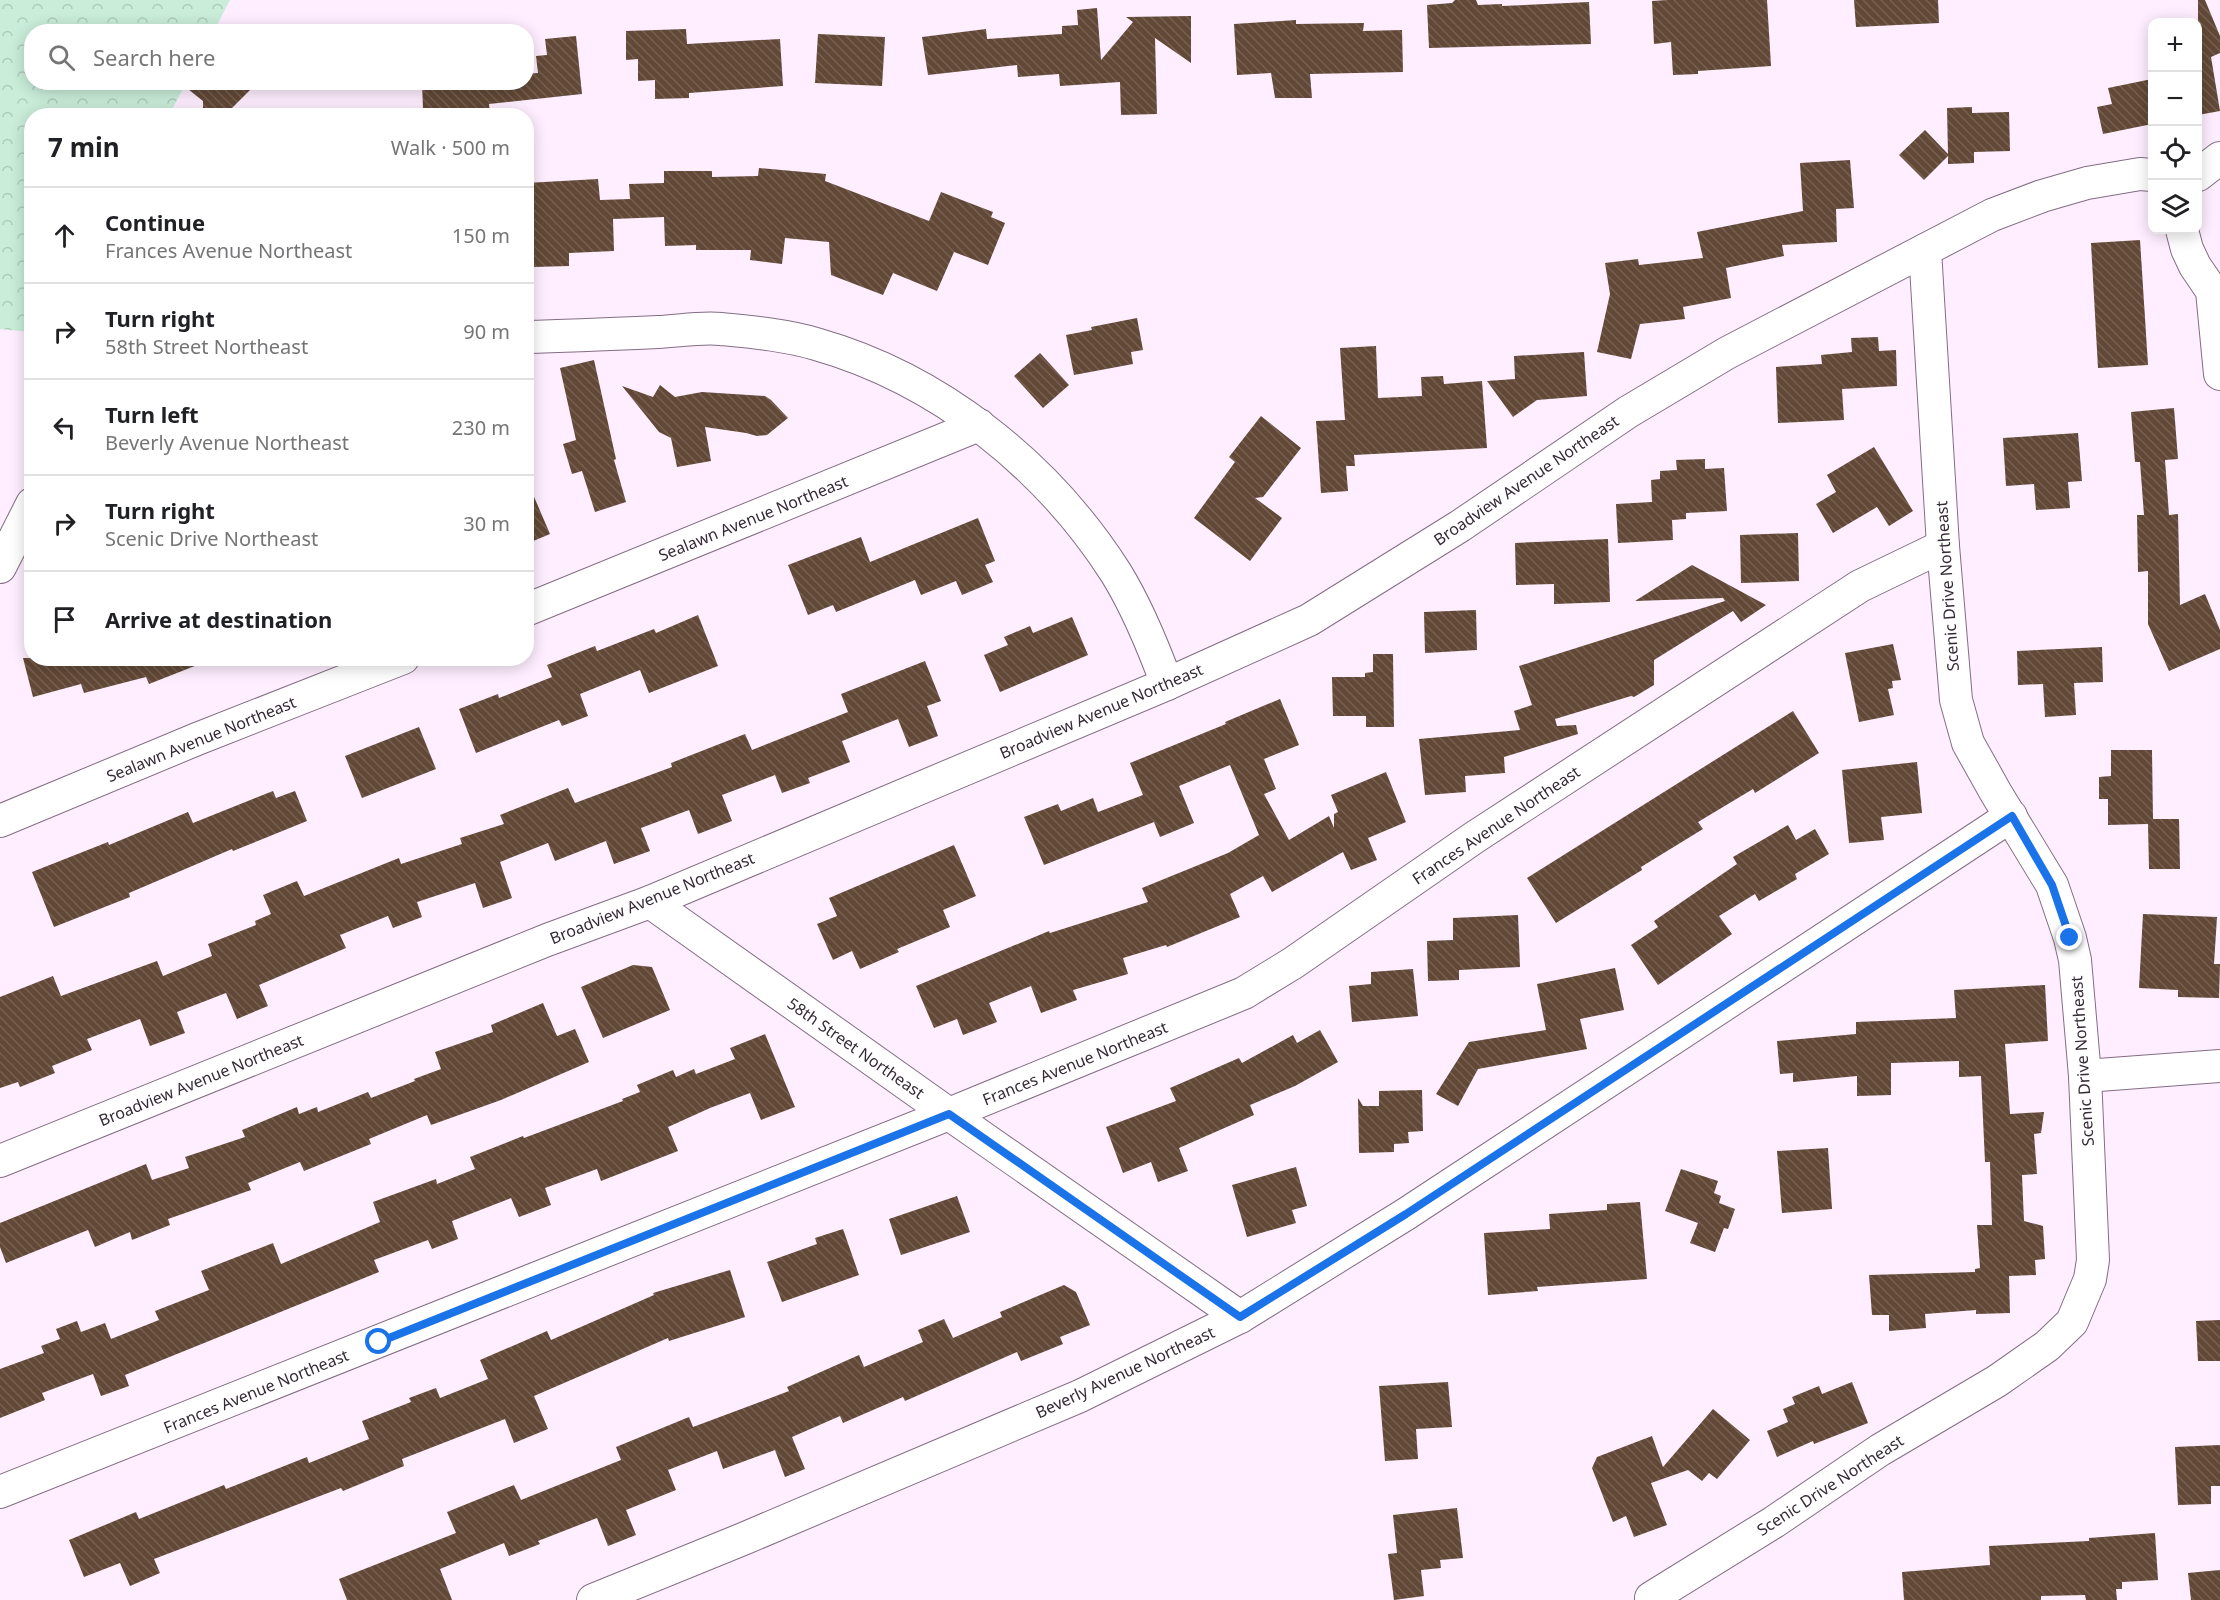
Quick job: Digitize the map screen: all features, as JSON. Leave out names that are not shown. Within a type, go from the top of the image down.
[{"type":"street","points":[[2202,172],[2220,158]]},
{"type":"street","name":"Broadview Avenue Northeast","points":[[0,1161],[536,944],[650,902],[1167,684],[1309,620],[1460,526],[1628,412],[1727,353],[1992,215],[2042,196],[2087,183],[2148,175]]},
{"type":"street","points":[[2183,234],[2195,266],[2216,291],[2220,374]]},
{"type":"street","name":"Scenic Drive Northeast","points":[[1652,1598],[1774,1522],[1880,1450],[1998,1381],[2047,1346],[2072,1322],[2090,1280],[2093,1260],[2085,1076],[2075,960],[2070,938],[2052,885],[2012,816],[1996,794],[1968,742],[1956,700],[1943,546],[1925,250]]},
{"type":"street","points":[[534,337],[719,329],[814,343],[861,358],[927,391],[979,425],[1019,458],[1055,493],[1086,530],[1117,574],[1155,650],[1167,684]]},
{"type":"street","name":"Sealawn Avenue Northeast","points":[[534,607],[979,425]]},
{"type":"street","points":[[0,567],[24,520]]},
{"type":"street","name":"Frances Avenue Northeast","points":[[0,1492],[949,1114],[1244,993],[1293,963],[1475,837],[1860,586],[1943,546]]},
{"type":"street","name":"Sealawn Avenue Northeast","points":[[0,821],[197,739],[383,666]]},
{"type":"street","name":"Beverly Avenue Northeast","points":[[593,1600],[1080,1396],[1240,1317],[1406,1214],[2012,816]]},
{"type":"street","name":"58th Street Northeast","points":[[650,902],[1240,1317]]},
{"type":"street","points":[[2085,1076],[2220,1066]]},
{"type":"green space","points":[[0,0],[230,0],[218,24],[24,24],[24,90],[182,90],[173,108],[24,108],[24,331],[0,329]]},
{"type":"building","points":[[1455,0],[1476,0],[1478,5],[1502,4],[1502,6],[1589,2],[1591,44],[1429,48],[1427,5],[1452,3]]},
{"type":"building","points":[[1767,0],[1771,66],[1673,75],[1671,42],[1654,44],[1652,1]]},
{"type":"building","points":[[1854,0],[1938,0],[1939,23],[1856,27]]},
{"type":"building","points":[[2198,0],[2205,0],[2220,36],[2220,53],[2211,57],[2220,111],[2202,114],[2202,18],[2198,18]]},
{"type":"building","points":[[1097,8],[1101,60],[1133,22],[1126,17],[1191,16],[1191,63],[1155,38],[1157,114],[1121,115],[1120,82],[1060,86],[1059,74],[1018,77],[1017,65],[928,75],[922,37],[986,29],[987,39],[1062,34],[1062,26],[1078,25],[1077,10]]},
{"type":"building","points":[[1296,20],[1296,24],[1364,23],[1363,31],[1402,30],[1403,72],[1310,74],[1312,98],[1275,98],[1271,73],[1237,75],[1234,24]]},
{"type":"building","points":[[686,29],[687,44],[780,39],[783,86],[689,93],[689,98],[655,99],[655,80],[638,81],[638,59],[626,60],[626,31]]},
{"type":"building","points":[[818,34],[885,37],[882,86],[815,83]]},
{"type":"building","points":[[576,36],[582,94],[489,104],[489,108],[423,108],[422,90],[534,90],[534,73],[538,73],[536,56],[547,55],[545,39]]},
{"type":"building","points":[[2148,80],[2148,125],[2103,134],[2097,107],[2112,104],[2108,88]]},
{"type":"building","points":[[189,90],[250,90],[232,108],[203,108],[203,101]]},
{"type":"building","points":[[1972,107],[1972,113],[2009,112],[2010,151],[1974,152],[1974,163],[1948,164],[1948,156],[1924,180],[1899,155],[1925,130],[1948,154],[1947,108]]},
{"type":"building","points":[[1850,160],[1854,208],[1836,209],[1837,242],[1782,245],[1784,256],[1726,268],[1731,298],[1683,307],[1685,319],[1640,324],[1631,359],[1597,352],[1610,294],[1605,263],[1638,259],[1639,265],[1703,258],[1697,232],[1803,211],[1800,163]]},
{"type":"building","points":[[759,168],[826,174],[825,181],[929,221],[941,192],[993,212],[991,217],[1005,223],[988,265],[954,252],[937,291],[893,273],[883,295],[831,275],[829,242],[785,238],[782,264],[750,260],[751,250],[696,250],[696,245],[665,246],[664,217],[613,219],[614,251],[569,253],[569,266],[534,267],[534,183],[598,179],[600,200],[630,199],[629,184],[664,183],[664,171],[712,171],[712,177],[758,176]]},
{"type":"building","points":[[2140,240],[2148,365],[2098,368],[2091,243]]},
{"type":"building","points":[[1137,318],[1143,350],[1131,352],[1133,364],[1074,375],[1066,335],[1092,330],[1091,327]]},
{"type":"building","points":[[1878,337],[1879,351],[1896,350],[1897,386],[1842,389],[1844,420],[1778,423],[1776,367],[1822,364],[1821,355],[1852,352],[1851,338]]},
{"type":"building","points":[[1376,346],[1378,398],[1422,396],[1421,377],[1443,376],[1444,384],[1482,381],[1487,448],[1354,455],[1355,466],[1346,466],[1348,491],[1321,493],[1316,421],[1345,420],[1340,348]]},
{"type":"building","points":[[1584,352],[1587,396],[1537,400],[1513,417],[1487,381],[1515,379],[1514,356]]},
{"type":"building","points":[[1040,353],[1069,385],[1043,408],[1014,376]]},
{"type":"building","points":[[594,360],[616,459],[614,460],[626,502],[595,512],[582,471],[572,474],[563,444],[576,440],[560,368]]},
{"type":"building","points":[[660,385],[675,397],[702,392],[765,396],[788,418],[767,435],[757,436],[705,427],[711,461],[677,467],[671,438],[659,432],[622,386],[653,397]]},
{"type":"building","points":[[2174,408],[2178,459],[2165,460],[2169,515],[2178,514],[2180,605],[2205,594],[2220,630],[2220,649],[2169,671],[2148,624],[2148,571],[2138,572],[2137,515],[2144,515],[2140,462],[2135,462],[2131,412]]},
{"type":"building","points":[[1261,416],[1301,448],[1263,497],[1255,498],[1282,518],[1250,561],[1194,518],[1235,462],[1229,457]]},
{"type":"building","points":[[2078,433],[2082,481],[2068,482],[2070,508],[2036,510],[2034,484],[2006,486],[2003,438]]},
{"type":"building","points":[[1874,447],[1913,511],[1889,526],[1877,507],[1833,533],[1816,504],[1836,492],[1827,475]]},
{"type":"building","points":[[1705,459],[1705,469],[1724,468],[1727,511],[1686,513],[1686,519],[1672,520],[1673,540],[1618,543],[1616,504],[1652,502],[1651,480],[1660,479],[1660,471],[1677,470],[1676,460]]},
{"type":"building","points":[[534,497],[550,534],[534,541]]},
{"type":"building","points":[[978,518],[995,561],[985,565],[993,582],[962,595],[956,581],[921,595],[915,580],[836,612],[833,605],[808,615],[788,565],[861,537],[870,562]]},
{"type":"building","points":[[1798,533],[1799,581],[1741,583],[1740,535]]},
{"type":"building","points":[[1608,539],[1610,602],[1554,604],[1554,584],[1516,585],[1515,543]]},
{"type":"building","points":[[1692,565],[1766,605],[1741,622],[1733,611],[1654,660],[1654,685],[1634,697],[1555,719],[1557,726],[1576,725],[1578,734],[1504,757],[1505,773],[1465,776],[1466,792],[1425,795],[1419,739],[1520,730],[1514,711],[1532,705],[1519,666],[1725,601],[1723,598],[1635,601]]},
{"type":"building","points":[[1476,610],[1477,650],[1425,653],[1424,612]]},
{"type":"building","points":[[698,615],[718,666],[649,693],[640,670],[580,694],[588,716],[562,726],[559,720],[476,753],[459,709],[498,694],[499,698],[552,677],[547,665],[595,646],[597,651],[654,629],[656,633]]},
{"type":"building","points":[[1072,617],[1088,655],[1000,692],[984,655],[1008,645],[1004,637],[1030,626],[1033,633]]},
{"type":"building","points":[[1893,644],[1901,680],[1892,681],[1893,688],[1888,689],[1894,715],[1859,722],[1845,653]]},
{"type":"building","points":[[2102,647],[2103,682],[2074,683],[2076,715],[2045,717],[2043,684],[2018,685],[2017,651]]},
{"type":"building","points":[[1373,654],[1393,654],[1394,727],[1366,727],[1366,716],[1333,716],[1332,677],[1365,677],[1365,673],[1373,672]]},
{"type":"building","points":[[925,661],[941,701],[927,706],[938,736],[909,747],[898,719],[842,741],[850,762],[808,778],[810,783],[782,793],[775,775],[722,795],[732,821],[698,834],[689,810],[641,828],[650,851],[614,864],[606,841],[555,861],[548,843],[500,862],[512,898],[483,908],[475,883],[417,902],[422,917],[393,928],[388,916],[340,935],[346,948],[259,985],[268,1006],[237,1019],[226,993],[177,1012],[185,1033],[150,1046],[140,1019],[87,1039],[92,1050],[52,1066],[55,1073],[20,1087],[18,1082],[0,1088],[0,997],[53,976],[61,996],[157,961],[163,976],[212,956],[208,944],[256,925],[255,921],[271,914],[263,895],[297,881],[304,896],[399,858],[401,864],[462,844],[460,838],[504,824],[500,815],[568,788],[575,803],[672,767],[671,763],[745,734],[752,750],[848,712],[841,694]]},
{"type":"building","points":[[25,666],[195,666],[149,684],[146,677],[84,693],[81,684],[33,697]]},
{"type":"building","points":[[1280,699],[1299,745],[1264,759],[1276,789],[1264,794],[1289,840],[1329,816],[1334,828],[1334,814],[1338,812],[1331,795],[1386,772],[1406,822],[1368,838],[1377,860],[1351,870],[1343,852],[1272,892],[1263,876],[1230,894],[1240,917],[1167,947],[1166,945],[1123,958],[1128,974],[1073,990],[1077,1000],[1041,1013],[1031,986],[989,1003],[997,1022],[963,1035],[957,1019],[934,1028],[916,986],[1049,931],[1050,933],[1148,902],[1142,888],[1228,853],[1259,835],[1230,765],[1179,786],[1194,823],[1160,837],[1154,822],[1044,865],[1024,817],[1058,804],[1061,811],[1093,798],[1098,812],[1143,795],[1130,763],[1226,724],[1225,722]]},
{"type":"building","points":[[1793,711],[1819,753],[1755,793],[1753,789],[1698,822],[1703,829],[1556,923],[1527,878]]},
{"type":"building","points":[[419,727],[436,769],[362,798],[345,756]]},
{"type":"building","points":[[2111,750],[2152,750],[2153,819],[2179,819],[2180,869],[2149,869],[2148,824],[2108,825],[2108,799],[2099,799],[2099,777],[2111,776]]},
{"type":"building","points":[[1917,762],[1922,813],[1881,817],[1884,840],[1849,843],[1842,770]]},
{"type":"building","points":[[273,791],[276,798],[295,791],[307,821],[233,851],[232,849],[129,893],[130,897],[54,927],[32,872],[108,842],[109,845],[188,812],[193,823]]},
{"type":"building","points":[[1788,825],[1796,840],[1815,829],[1829,854],[1795,874],[1797,879],[1759,901],[1755,894],[1719,916],[1732,934],[1658,985],[1631,945],[1658,927],[1654,921],[1737,864],[1733,857]]},
{"type":"building","points":[[954,845],[976,896],[943,910],[950,927],[897,949],[899,952],[860,969],[852,951],[833,960],[817,924],[837,916],[829,898]]},
{"type":"building","points":[[2143,914],[2217,917],[2214,964],[2220,964],[2219,998],[2178,997],[2178,990],[2139,988]]},
{"type":"building","points":[[1518,915],[1520,967],[1459,970],[1459,980],[1428,981],[1427,941],[1453,940],[1453,918]]},
{"type":"building","points":[[633,965],[652,967],[670,1010],[603,1038],[581,987]]},
{"type":"building","points":[[1615,968],[1624,1010],[1580,1019],[1587,1049],[1478,1069],[1458,1106],[1436,1094],[1469,1042],[1546,1030],[1537,984]]},
{"type":"building","points":[[1413,969],[1418,1016],[1352,1022],[1349,986],[1371,984],[1371,972]]},
{"type":"building","points":[[2045,985],[2048,1041],[2005,1044],[2010,1114],[2044,1112],[2041,1133],[2034,1134],[2037,1174],[2022,1175],[2024,1221],[2043,1226],[2045,1259],[2035,1260],[2036,1275],[2009,1276],[2010,1313],[1976,1314],[1976,1310],[1925,1314],[1926,1328],[1889,1331],[1889,1315],[1872,1315],[1869,1275],[1975,1272],[1975,1269],[1980,1268],[1977,1225],[1992,1225],[1990,1162],[1985,1162],[1981,1076],[1959,1077],[1959,1061],[1891,1063],[1891,1095],[1857,1096],[1857,1076],[1793,1082],[1793,1073],[1780,1074],[1777,1041],[1856,1034],[1856,1022],[1956,1018],[1954,990]]},
{"type":"building","points":[[543,1003],[557,1036],[575,1029],[589,1062],[501,1100],[431,1125],[427,1115],[369,1139],[371,1144],[304,1171],[300,1162],[248,1183],[251,1190],[168,1219],[170,1225],[132,1240],[130,1232],[95,1247],[88,1230],[6,1263],[0,1247],[0,1223],[146,1164],[152,1180],[189,1168],[185,1157],[245,1137],[242,1130],[297,1107],[299,1114],[317,1107],[318,1112],[368,1092],[371,1098],[415,1081],[414,1079],[441,1069],[435,1052],[493,1032],[491,1025]]},
{"type":"building","points":[[1320,1030],[1338,1062],[1295,1086],[1250,1105],[1254,1115],[1179,1148],[1188,1171],[1158,1182],[1151,1162],[1123,1173],[1106,1127],[1176,1101],[1170,1088],[1239,1058],[1242,1063],[1293,1035],[1297,1043]]},
{"type":"building","points":[[765,1034],[795,1107],[761,1120],[750,1093],[710,1108],[668,1127],[678,1151],[601,1181],[597,1169],[545,1188],[551,1205],[519,1217],[511,1198],[452,1221],[458,1239],[432,1249],[428,1240],[374,1260],[379,1272],[125,1375],[129,1386],[101,1396],[93,1374],[42,1393],[45,1400],[0,1418],[0,1369],[44,1353],[41,1346],[60,1339],[56,1329],[77,1321],[81,1332],[105,1323],[111,1339],[159,1320],[155,1311],[209,1290],[201,1271],[273,1243],[281,1264],[380,1222],[373,1202],[436,1179],[437,1184],[475,1169],[470,1157],[623,1101],[622,1099],[640,1092],[637,1085],[673,1070],[676,1077],[694,1069],[696,1074],[735,1059],[730,1048]]},
{"type":"building","points":[[1422,1090],[1423,1131],[1408,1132],[1409,1143],[1394,1144],[1394,1152],[1359,1153],[1358,1098],[1363,1106],[1379,1106],[1379,1091]]},
{"type":"building","points":[[1828,1148],[1832,1209],[1782,1213],[1777,1151]]},
{"type":"building","points":[[1296,1167],[1307,1206],[1292,1210],[1296,1223],[1247,1237],[1232,1185]]},
{"type":"building","points":[[1681,1169],[1718,1181],[1714,1193],[1721,1196],[1719,1203],[1735,1209],[1728,1229],[1724,1228],[1715,1252],[1690,1243],[1698,1223],[1665,1211]]},
{"type":"building","points":[[957,1196],[970,1232],[901,1255],[889,1219]]},
{"type":"building","points":[[1640,1202],[1647,1279],[1537,1287],[1538,1291],[1488,1295],[1484,1233],[1550,1229],[1549,1214],[1607,1210],[1607,1204]]},
{"type":"building","points":[[843,1229],[859,1275],[782,1302],[767,1262],[817,1244],[815,1238]]},
{"type":"building","points":[[730,1270],[745,1317],[669,1341],[668,1338],[534,1396],[548,1429],[514,1443],[505,1419],[402,1459],[404,1466],[343,1491],[341,1488],[154,1559],[160,1573],[130,1586],[120,1563],[84,1577],[69,1540],[136,1512],[139,1519],[224,1485],[226,1489],[307,1457],[309,1463],[369,1439],[362,1421],[411,1402],[409,1398],[436,1388],[440,1398],[488,1379],[480,1360],[547,1331],[551,1340],[654,1295],[653,1293]]},
{"type":"building","points":[[1064,1285],[1076,1292],[1090,1325],[1060,1337],[1063,1344],[1021,1361],[1017,1352],[905,1401],[903,1397],[843,1423],[840,1416],[792,1437],[805,1469],[785,1477],[775,1450],[723,1469],[717,1451],[668,1470],[676,1490],[626,1510],[636,1535],[608,1546],[597,1518],[538,1541],[540,1544],[509,1556],[504,1543],[440,1569],[452,1600],[347,1600],[339,1579],[456,1533],[447,1512],[514,1485],[521,1500],[621,1460],[616,1447],[689,1417],[693,1427],[789,1391],[787,1387],[859,1355],[864,1367],[923,1342],[918,1330],[944,1319],[953,1338],[1002,1317],[1000,1312]]},
{"type":"building","points":[[2220,1320],[2220,1361],[2198,1361],[2196,1321]]},
{"type":"building","points":[[1448,1382],[1452,1427],[1416,1429],[1418,1459],[1385,1461],[1379,1386]]},
{"type":"building","points":[[1852,1382],[1868,1423],[1814,1444],[1813,1441],[1777,1457],[1767,1431],[1788,1422],[1783,1409],[1795,1404],[1792,1397],[1819,1386],[1822,1394]]},
{"type":"building","points":[[1713,1409],[1750,1440],[1717,1479],[1709,1473],[1702,1481],[1688,1470],[1651,1483],[1667,1525],[1634,1537],[1626,1516],[1613,1522],[1592,1468],[1597,1457],[1652,1436],[1663,1467]]},
{"type":"building","points":[[2220,1445],[2220,1486],[2211,1486],[2211,1504],[2178,1505],[2175,1447]]},
{"type":"building","points":[[1457,1508],[1463,1558],[1440,1560],[1441,1568],[1421,1570],[1424,1596],[1394,1600],[1388,1554],[1397,1553],[1393,1515]]},
{"type":"building","points":[[2155,1533],[2158,1580],[2122,1582],[2122,1589],[2116,1589],[2117,1600],[2086,1600],[2085,1595],[2041,1596],[2041,1600],[1904,1600],[1902,1572],[1990,1565],[1989,1546],[2089,1541],[2089,1538]]},
{"type":"building","points":[[2220,1570],[2220,1600],[2191,1600],[2188,1573]]},
{"type":"route","points":[[379,1342],[949,1114],[1240,1317],[1406,1214],[2012,816],[2052,885],[2070,938]]}]
